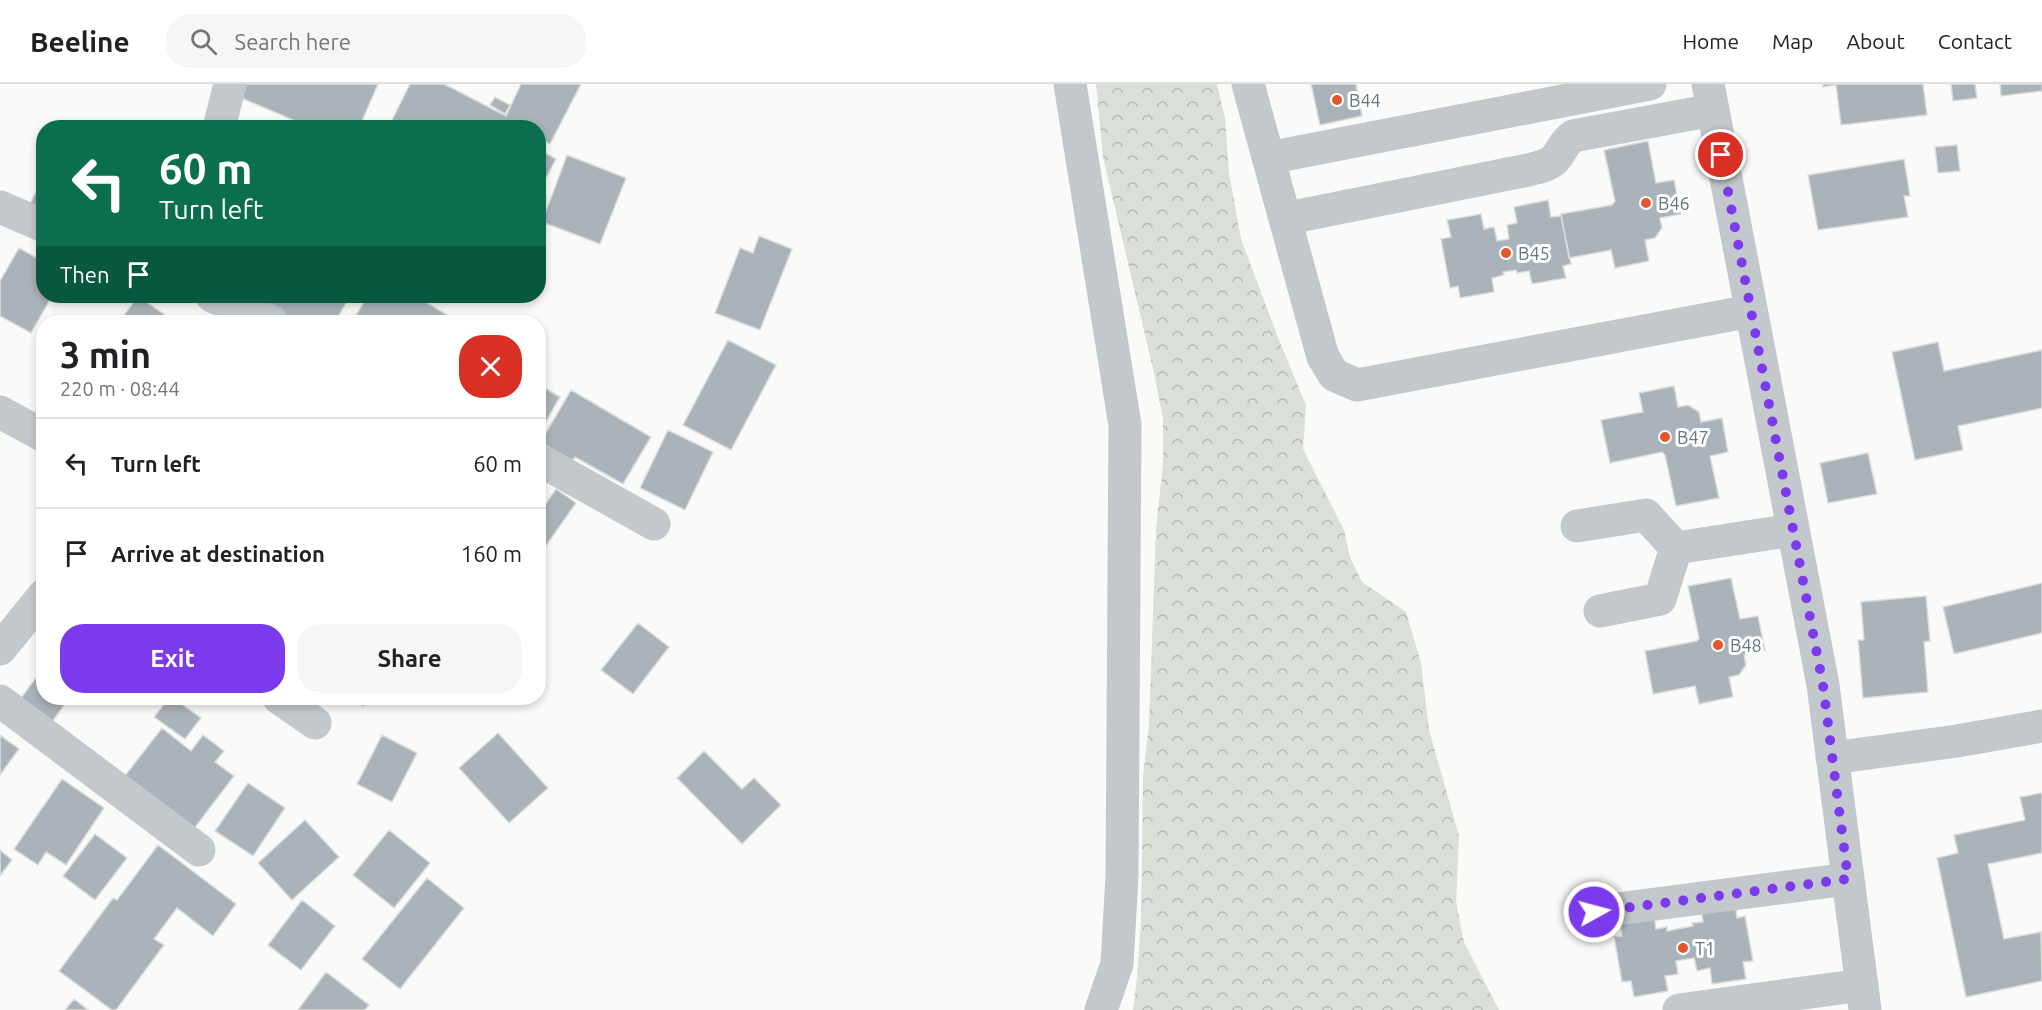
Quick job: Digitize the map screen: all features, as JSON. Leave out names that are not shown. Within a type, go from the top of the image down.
[{"type":"street","points":[[221,120],[230,84]]},
{"type":"street","points":[[1070,84],[1125,425],[1122,876],[1117,964],[1101,1010]]},
{"type":"street","points":[[1248,84],[1323,357],[1334,375],[1357,385],[1751,311]]},
{"type":"street","points":[[1269,158],[1650,84]]},
{"type":"street","points":[[1303,215],[1547,165],[1556,158],[1564,143],[1573,136],[1710,97],[1823,685],[1863,997],[1679,1010]]},
{"type":"street","points":[[0,207],[36,223]]},
{"type":"street","points":[[228,303],[256,315]]},
{"type":"street","points":[[0,412],[36,432]]},
{"type":"street","points":[[546,463],[654,524]]},
{"type":"street","points":[[1577,526],[1646,515],[1676,548]]},
{"type":"street","points":[[1676,548],[1793,530]]},
{"type":"street","points":[[1600,611],[1660,599],[1676,548]]},
{"type":"street","points":[[0,649],[36,605]]},
{"type":"street","points":[[0,702],[199,850]]},
{"type":"street","points":[[289,705],[315,723]]},
{"type":"street","points":[[1832,758],[1957,741],[2042,726]]},
{"type":"street","points":[[1594,912],[1848,879]]},
{"type":"green space","points":[[1096,84],[1217,84],[1225,118],[1229,173],[1241,239],[1306,405],[1303,449],[1344,530],[1350,557],[1362,582],[1406,612],[1421,663],[1429,730],[1459,836],[1456,902],[1464,942],[1499,1010],[1133,1010],[1141,921],[1143,776],[1149,725],[1156,529],[1163,465],[1163,419],[1103,157]]},
{"type":"building","points":[[245,84],[378,84],[362,120],[293,120],[239,97]]},
{"type":"building","points":[[410,84],[444,84],[506,116],[521,84],[581,84],[550,144],[546,142],[546,120],[392,120]]},
{"type":"building","name":"B44","points":[[1311,84],[1356,84],[1362,116],[1320,125]]},
{"type":"building","points":[[1823,84],[1923,84],[1927,115],[1841,125],[1836,85],[1823,87]]},
{"type":"building","points":[[1951,84],[1975,84],[1977,98],[1953,101]]},
{"type":"building","points":[[2000,84],[2042,84],[2042,91],[2001,96]]},
{"type":"building","points":[[495,97],[510,105],[505,114],[490,105]]},
{"type":"building","name":"B46","points":[[1648,141],[1656,183],[1674,180],[1681,214],[1660,218],[1662,228],[1655,238],[1645,240],[1649,261],[1615,268],[1611,250],[1569,258],[1561,214],[1612,205],[1615,201],[1604,150]]},
{"type":"building","points":[[1957,145],[1960,171],[1938,173],[1935,147]]},
{"type":"building","points":[[546,153],[556,159],[546,178]]},
{"type":"building","points":[[567,155],[626,178],[600,244],[546,224],[546,211]]},
{"type":"building","points":[[1904,159],[1910,196],[1904,196],[1908,217],[1818,230],[1808,175]]},
{"type":"building","points":[[35,193],[36,193],[36,212],[28,209]]},
{"type":"building","name":"B45","points":[[1548,200],[1551,217],[1561,216],[1571,264],[1563,266],[1566,278],[1532,284],[1529,271],[1517,273],[1516,270],[1503,272],[1504,275],[1492,278],[1494,292],[1460,298],[1458,286],[1450,288],[1441,239],[1451,237],[1447,220],[1481,214],[1484,229],[1494,227],[1497,241],[1509,239],[1507,225],[1517,223],[1514,207]]},
{"type":"building","points":[[759,236],[792,249],[760,330],[715,313],[740,248],[753,253]]},
{"type":"building","points":[[19,248],[36,258],[36,303],[48,303],[41,315],[36,315],[36,324],[31,333],[0,316],[0,281]]},
{"type":"building","points":[[133,303],[148,303],[165,315],[124,315]]},
{"type":"building","points":[[255,303],[346,303],[339,315],[277,315]]},
{"type":"building","points":[[363,303],[427,303],[447,315],[356,315]]},
{"type":"building","points":[[728,340],[776,365],[731,450],[683,425]]},
{"type":"building","points":[[1938,342],[1944,371],[2042,350],[2042,408],[1958,426],[1963,450],[1915,460],[1892,352]]},
{"type":"building","name":"B47","points":[[1674,386],[1678,407],[1688,405],[1699,412],[1701,422],[1722,418],[1728,452],[1710,456],[1719,498],[1676,506],[1665,455],[1662,452],[1610,463],[1601,420],[1643,412],[1639,393]]},
{"type":"building","points":[[546,389],[560,397],[546,421]]},
{"type":"building","points":[[571,390],[651,437],[623,484],[575,457],[572,461],[546,446],[546,433]]},
{"type":"building","points":[[668,430],[713,452],[685,510],[640,488]]},
{"type":"building","points":[[1868,453],[1877,494],[1828,503],[1820,463]]},
{"type":"building","points":[[556,489],[576,503],[546,546],[546,503]]},
{"type":"building","name":"B48","points":[[1731,578],[1740,619],[1758,616],[1765,650],[1744,655],[1746,665],[1739,675],[1729,677],[1733,697],[1699,704],[1695,686],[1653,694],[1645,651],[1697,641],[1699,638],[1688,586]]},
{"type":"building","points":[[2042,583],[2042,633],[1954,654],[1943,607]]},
{"type":"building","points":[[1926,596],[1930,641],[1924,642],[1928,692],[1863,698],[1858,640],[1864,640],[1861,602]]},
{"type":"building","points":[[638,623],[669,647],[633,694],[601,670]]},
{"type":"building","points":[[36,678],[36,705],[64,705],[47,729],[15,706]]},
{"type":"building","points":[[163,705],[183,705],[201,718],[185,739],[154,717]]},
{"type":"building","points":[[162,728],[191,751],[203,735],[224,751],[215,762],[234,776],[193,830],[124,777]]},
{"type":"building","points":[[498,733],[548,788],[509,823],[459,768]]},
{"type":"building","points":[[0,735],[19,749],[0,775]]},
{"type":"building","points":[[382,735],[417,753],[392,802],[357,784]]},
{"type":"building","points":[[704,751],[742,789],[754,778],[781,805],[742,844],[677,778]]},
{"type":"building","points":[[62,779],[104,808],[66,865],[46,852],[38,865],[14,849]]},
{"type":"building","points":[[248,783],[285,808],[253,856],[215,831]]},
{"type":"building","points":[[2042,793],[2042,853],[1988,864],[2004,939],[2041,932],[2042,981],[1966,997],[1937,858],[1958,853],[1954,835],[2025,820],[2020,797]]},
{"type":"building","points":[[305,820],[339,857],[292,900],[258,863]]},
{"type":"building","points":[[389,830],[430,863],[394,908],[353,875]]},
{"type":"building","points":[[95,834],[127,858],[95,900],[63,876]]},
{"type":"building","points":[[158,845],[236,904],[213,936],[177,908],[154,939],[164,945],[116,1010],[112,1010],[59,971],[113,898],[117,900]]},
{"type":"building","points":[[0,850],[12,860],[0,876]]},
{"type":"building","points":[[427,878],[464,908],[400,989],[362,959]]},
{"type":"building","points":[[302,900],[335,926],[301,970],[268,945]]},
{"type":"building","name":"T1","points":[[1735,903],[1737,918],[1745,916],[1753,961],[1743,962],[1746,979],[1712,984],[1710,968],[1697,971],[1694,958],[1676,961],[1678,974],[1665,976],[1668,991],[1634,997],[1631,981],[1622,982],[1614,937],[1622,936],[1620,921],[1654,916],[1656,929],[1667,927],[1667,931],[1703,922],[1701,908]]},
{"type":"building","points":[[326,972],[369,1005],[365,1010],[298,1010]]},
{"type":"building","points":[[74,999],[88,1010],[65,1010]]},
{"type":"place","name":"B44","points":[[1337,100]]},
{"type":"place","name":"B46","points":[[1646,203]]},
{"type":"place","name":"B45","points":[[1506,253]]},
{"type":"place","name":"B47","points":[[1665,437]]},
{"type":"place","name":"B48","points":[[1718,645]]},
{"type":"place","name":"T1","points":[[1683,948]]},
{"type":"route","points":[[1594,912],[1848,879],[1823,685],[1721,155]]}]
